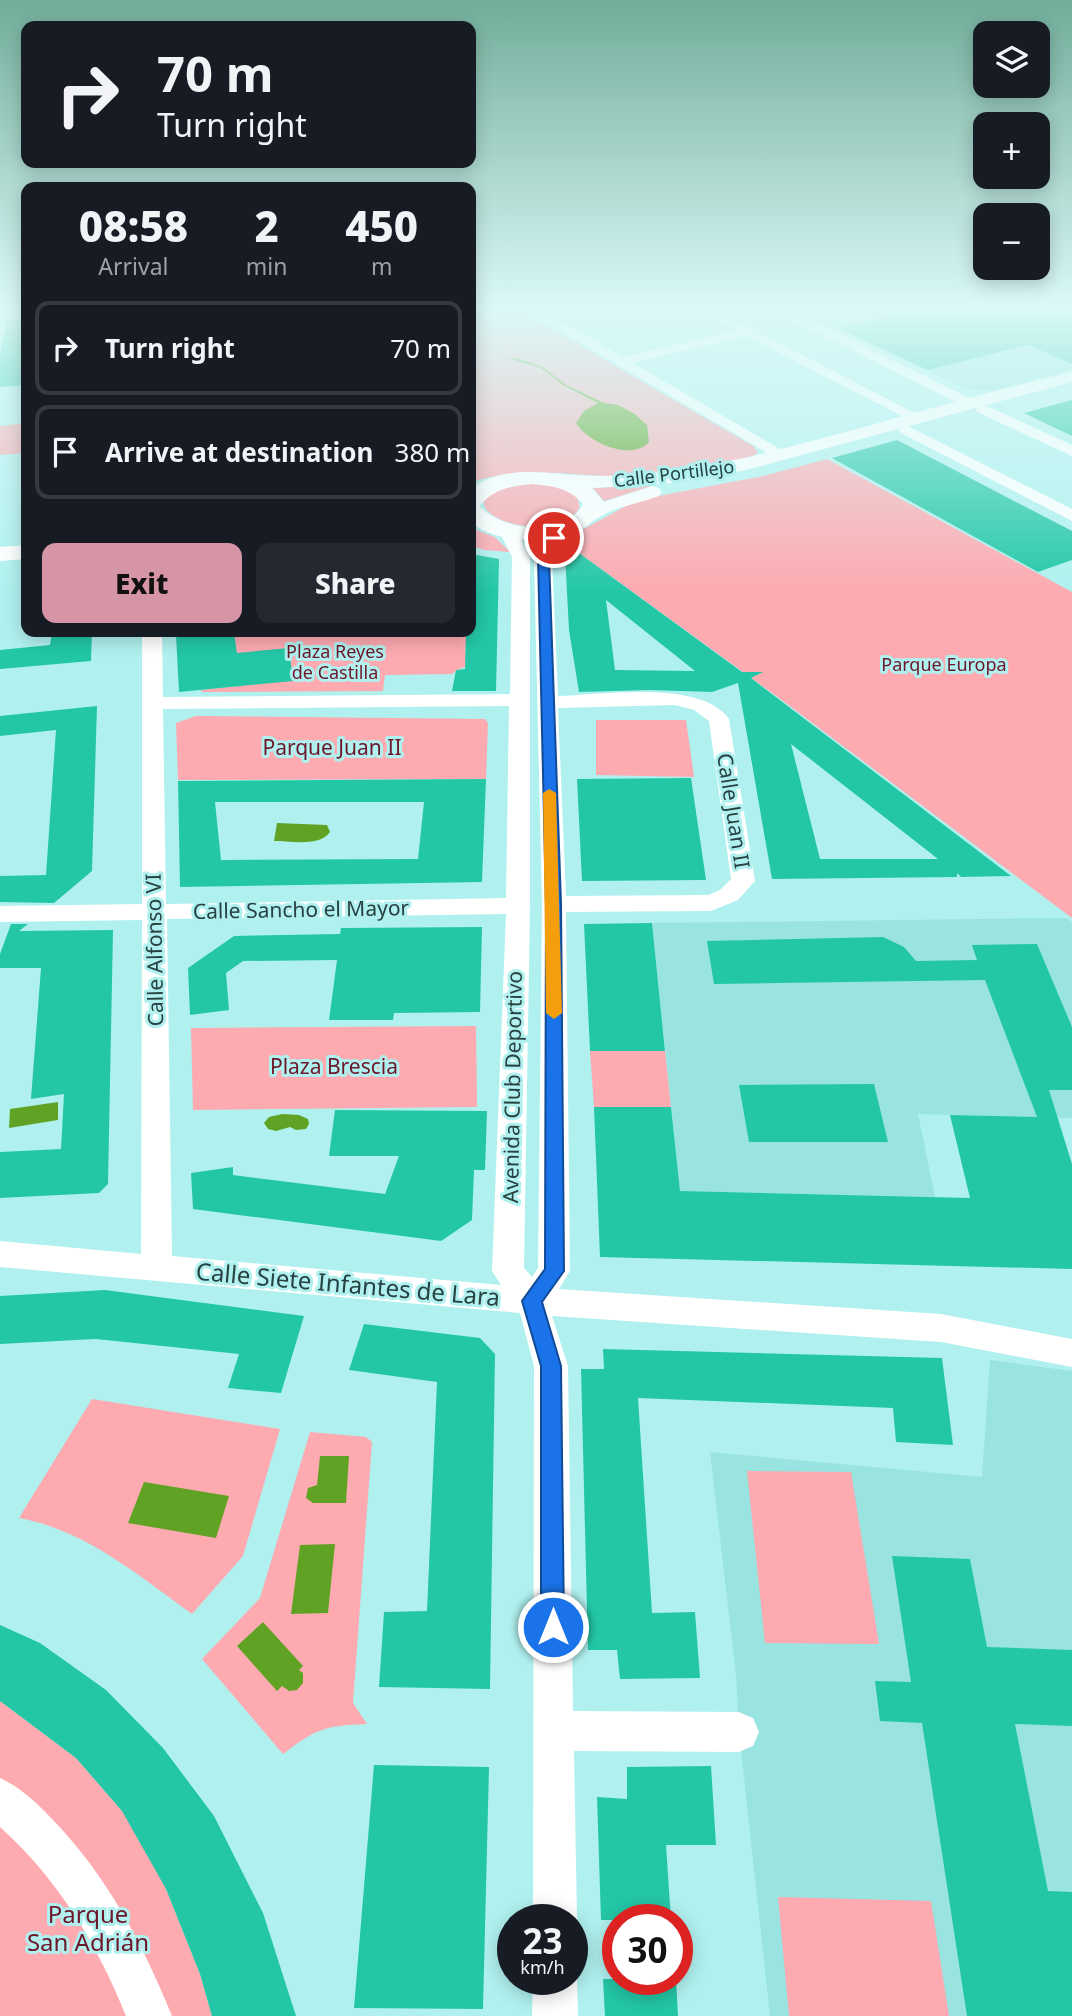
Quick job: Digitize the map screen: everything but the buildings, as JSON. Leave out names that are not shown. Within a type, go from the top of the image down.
[{"type":"main road","name":"Calle Portillejo","points":[[566,529],[592,513],[653,491],[762,469],[983,404]]},
{"type":"main road","name":"Calle Portillejo","points":[[977,406],[986,404]]},
{"type":"main road","name":"Calle Portillejo","points":[[480,489],[519,479],[632,483],[696,474],[776,451],[911,424]]},
{"type":"main road","points":[[558,481],[587,493],[594,503],[592,513]]},
{"type":"main road","points":[[488,526],[535,533],[566,529]]},
{"type":"main road","points":[[0,545],[21,543]]},
{"type":"main road","points":[[0,554],[21,552]]},
{"type":"street","points":[[694,404],[776,451]]},
{"type":"street","points":[[875,404],[1072,516]]},
{"type":"street","points":[[973,404],[1072,450]]},
{"type":"street","name":"Avenida Club Deportivo","points":[[488,526],[521,558],[518,865],[508,1271],[532,1301],[551,1366],[555,1904]]},
{"type":"street","name":"Avenida Club Deportivo","points":[[532,1301],[554,1271],[554,904],[543,557],[546,546],[566,529]]},
{"type":"street","name":"Calle Alfonso VI","points":[[152,637],[157,1268]]},
{"type":"street","name":"Calle Juan II","points":[[549,702],[676,699],[701,706],[719,719],[744,881],[729,895],[711,903],[554,904]]},
{"type":"street","points":[[153,703],[519,700]]},
{"type":"street","points":[[518,865],[554,904]]},
{"type":"street","name":"Calle Sancho el Mayor","points":[[0,914],[517,906]]},
{"type":"street","name":"Calle Siete Infantes de Lara","points":[[0,1254],[532,1301],[941,1328],[1072,1353]]},
{"type":"street","points":[[554,1731],[739,1732]]},
{"type":"street","points":[[0,1799],[48,1842],[90,1895],[126,1958],[149,2016]]},
{"type":"street","points":[[555,1995],[555,2016]]},
{"type":"shaded area","points":[[596,404],[618,405],[635,414],[647,425],[649,442],[632,450],[621,450],[599,443],[576,423],[584,411]]},
{"type":"shaded area","points":[[277,823],[327,825],[330,832],[319,840],[274,841]]},
{"type":"shaded area","points":[[1066,918],[1072,922],[1072,1118],[918,1114],[935,1197],[680,1191],[652,923]]},
{"type":"shaded area","points":[[58,1102],[58,1120],[9,1128],[10,1109]]},
{"type":"shaded area","points":[[282,1114],[299,1115],[308,1119],[309,1124],[306,1129],[268,1129],[264,1123],[269,1117]]},
{"type":"shaded area","points":[[990,1360],[1072,1371],[1072,2016],[770,2016],[739,1732],[736,1675],[710,1452],[982,1477]]},
{"type":"shaded area","points":[[320,1456],[349,1456],[346,1503],[313,1503],[306,1498],[308,1488],[317,1485]]},
{"type":"shaded area","points":[[144,1482],[229,1496],[216,1538],[128,1523]]},
{"type":"shaded area","points":[[335,1544],[328,1613],[291,1614],[300,1545]]},
{"type":"shaded area","points":[[263,1622],[303,1666],[299,1670],[303,1673],[303,1683],[297,1690],[289,1691],[282,1686],[277,1691],[237,1646]]},
{"type":"green space","points":[[476,404],[681,404],[753,446],[758,452],[751,457],[655,475],[515,473],[476,481]]},
{"type":"green space","points":[[21,424],[21,453],[0,455],[0,426]]},
{"type":"green space","name":"Parque Europa","points":[[827,459],[1072,592],[1072,918],[783,701],[575,550],[555,553],[567,538],[637,500],[763,476]]},
{"type":"green space","points":[[526,484],[551,486],[568,491],[579,501],[579,509],[564,521],[546,526],[526,526],[507,522],[493,515],[485,507],[486,498],[499,490]]},
{"type":"green space","points":[[655,485],[604,501],[593,488]]},
{"type":"green space","points":[[476,530],[495,537],[510,552],[476,547]]},
{"type":"green space","name":"Plaza Reyes de Castilla","points":[[234,637],[469,637],[468,646],[465,647],[465,650],[468,650],[467,666],[452,674],[385,675],[383,691],[202,692],[201,690],[293,680],[289,651],[222,671],[235,644]]},
{"type":"green space","name":"Parque Juan II","points":[[196,716],[485,719],[488,723],[486,779],[178,780],[176,723]]},
{"type":"green space","points":[[596,720],[686,720],[694,777],[596,775]]},
{"type":"green space","name":"Plaza Brescia","points":[[476,1026],[477,1107],[193,1110],[191,1028]]},
{"type":"green space","points":[[590,1051],[665,1051],[671,1107],[594,1107]]},
{"type":"green space","points":[[92,1399],[280,1429],[243,1556],[192,1614],[89,1543],[43,1524],[19,1518]]},
{"type":"green space","points":[[310,1432],[366,1437],[372,1442],[353,1703],[367,1724],[322,1730],[283,1754],[202,1659],[260,1598]]},
{"type":"green space","points":[[747,1471],[851,1472],[879,1644],[765,1643]]},
{"type":"green space","name":"Parque San Adrián","points":[[0,1701],[76,1758],[129,1819],[166,1889],[200,1974],[212,2016],[0,2016]]},
{"type":"green space","points":[[778,1897],[931,1901],[949,2016],[789,2016]]},
{"type":"slow traffic","points":[[549,793],[554,904],[554,1013]]},
{"type":"route","points":[[553,1627],[551,1366],[532,1301],[554,1271],[554,904],[543,557],[546,546],[554,538]]}]
